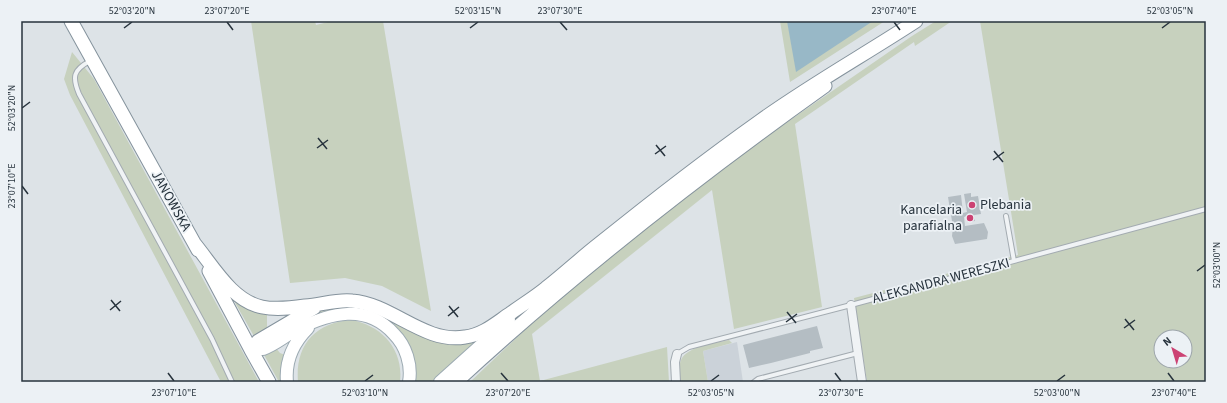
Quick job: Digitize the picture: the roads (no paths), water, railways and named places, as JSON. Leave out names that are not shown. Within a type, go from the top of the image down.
[{"type":"highway","name":"JANOWSKA","points":[[71,21],[269,382]]},
{"type":"highway","points":[[194,244],[233,291],[250,303],[263,307],[280,308],[320,305],[346,300],[371,304],[431,333],[442,336],[458,338],[476,335],[485,331],[545,289],[672,186],[754,125],[827,75],[879,45],[916,21]]},
{"type":"highway","points":[[456,382],[532,314],[606,251],[688,187],[830,83],[879,45]]},
{"type":"highway","points":[[251,350],[258,341],[320,305]]},
{"type":"main road","points":[[440,382],[545,289]]},
{"type":"main road","points":[[251,350],[262,349],[299,329],[331,316],[352,313],[368,317],[382,323],[396,336],[405,351],[409,365],[409,382]]},
{"type":"main road","points":[[287,382],[288,365],[292,350],[299,337],[313,323]]},
{"type":"street","points":[[851,306],[862,382]]},
{"type":"street","points":[[676,382],[675,362],[677,354]]},
{"type":"lane","points":[[92,59],[77,70],[74,83],[212,339],[232,382]]},
{"type":"lane","name":"ALEKSANDRA WERESZKI","points":[[677,354],[689,347],[851,306],[1206,208]]},
{"type":"lane","points":[[1006,216],[1014,262]]},
{"type":"lane","points":[[754,382],[758,379],[858,353]]},
{"type":"water","points":[[787,21],[873,21],[796,72]]},
{"type":"place","name":"Plebania","points":[[972,205]]},
{"type":"place","name":"Kancelaria parafialna","points":[[970,218]]}]
